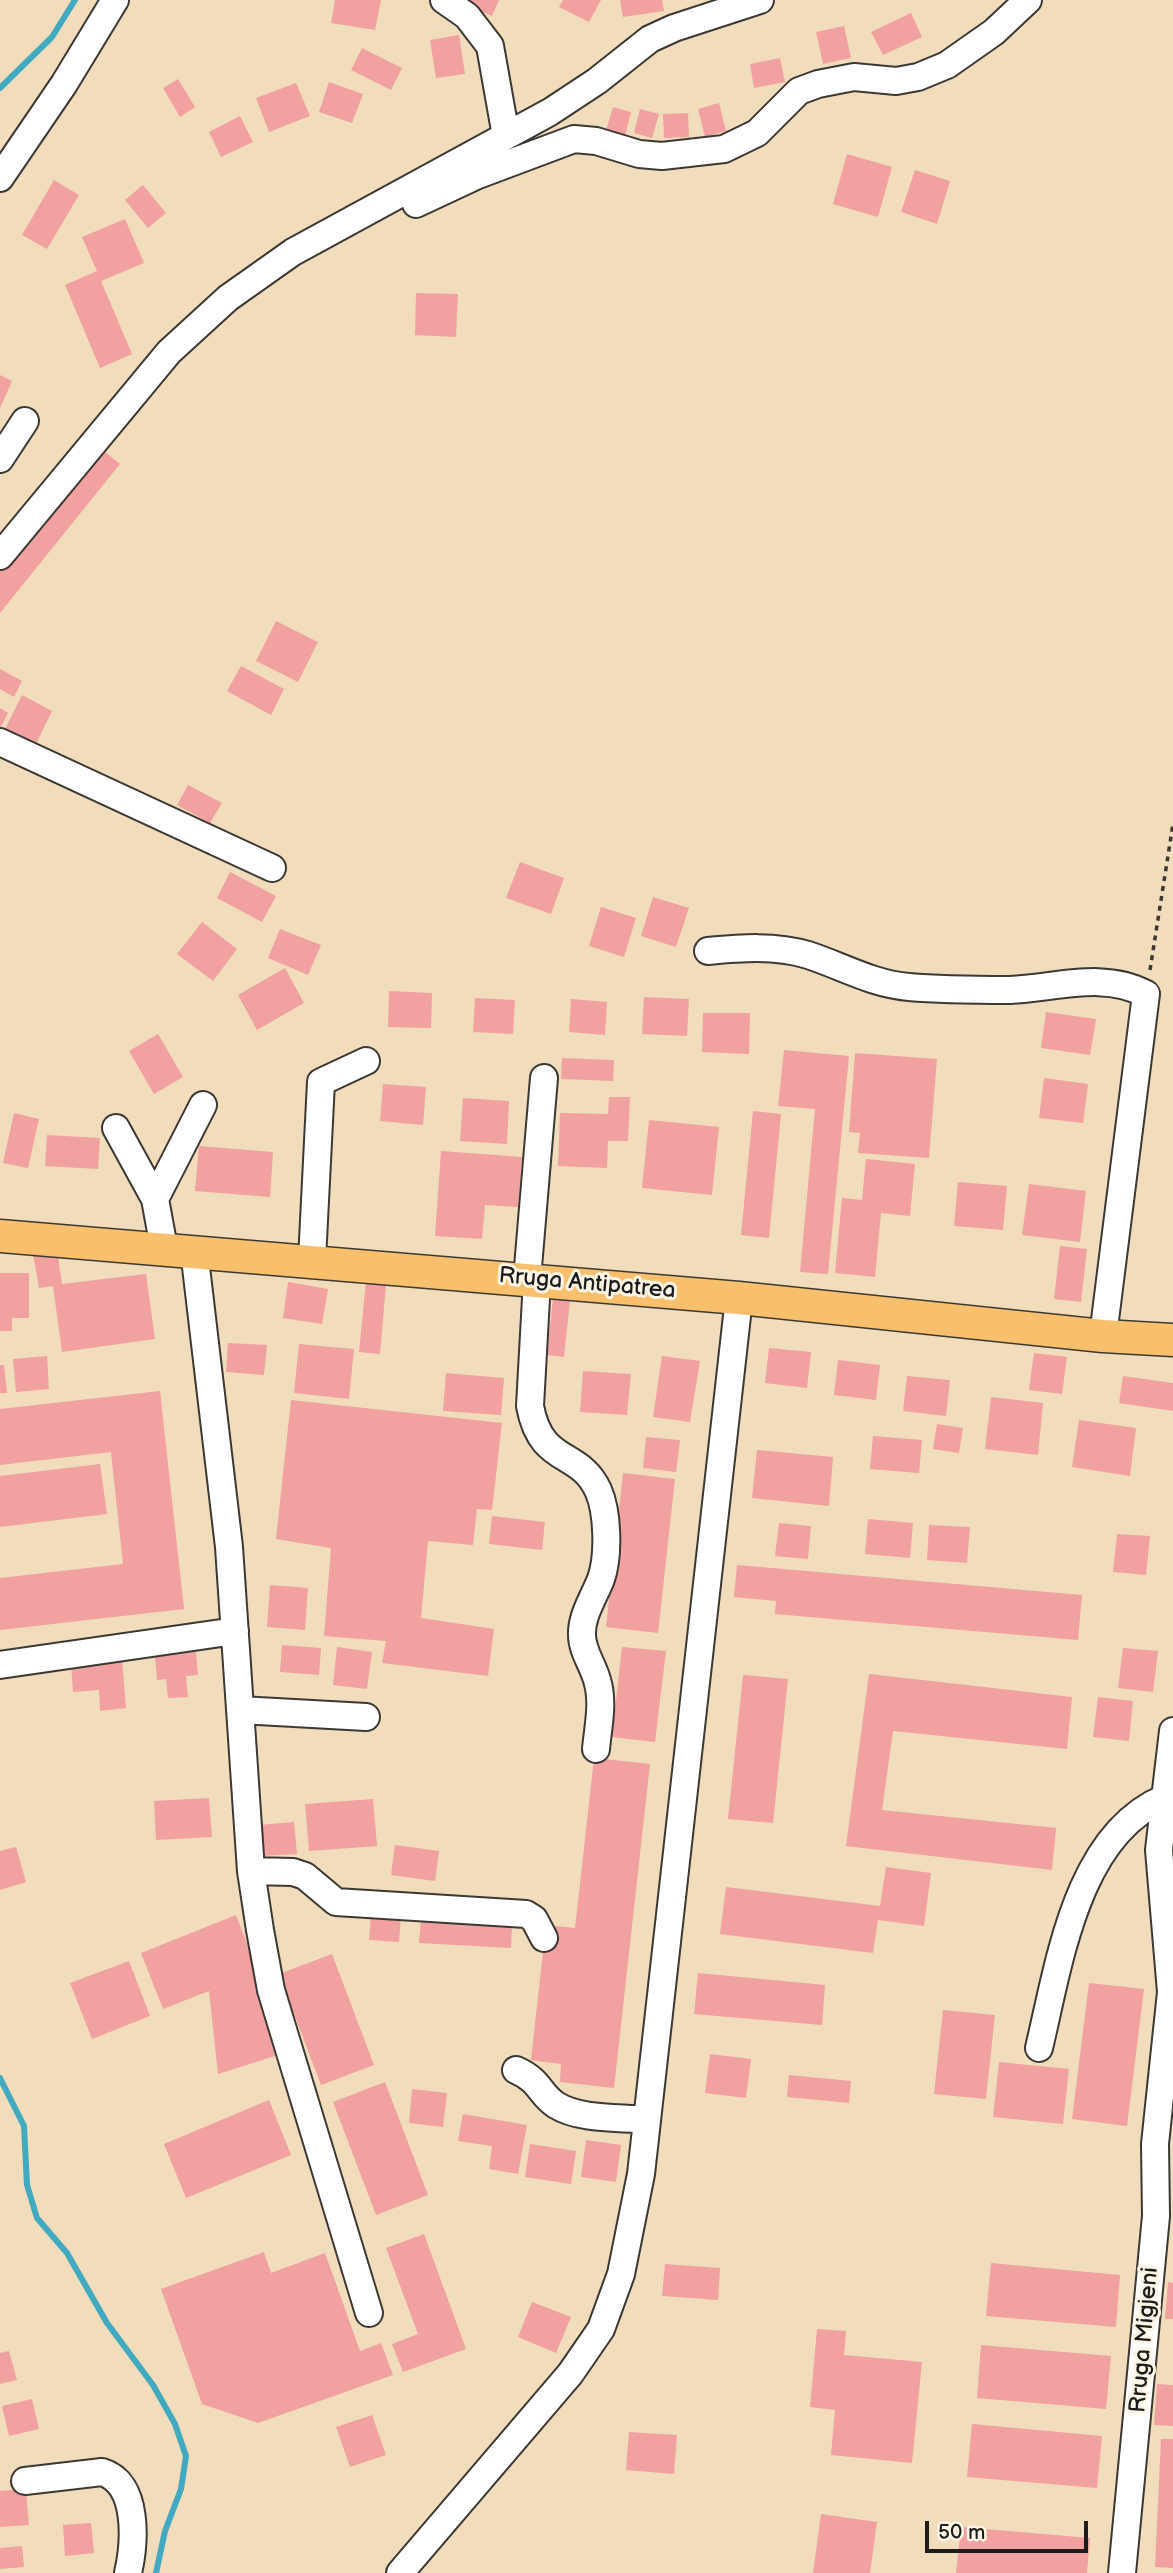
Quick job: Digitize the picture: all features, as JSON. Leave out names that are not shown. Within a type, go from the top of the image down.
[{"type":"main road","name":"Rruga Antipatrea","points":[[0,1236],[312,1260],[739,1298],[1103,1336],[1173,1340]]},
{"type":"street","points":[[0,178],[64,83],[115,0]]},
{"type":"street","points":[[444,0],[467,16],[490,46],[506,136]]},
{"type":"street","points":[[0,556],[150,372],[200,323],[293,252],[399,196],[582,91],[637,47],[660,34],[760,0]]},
{"type":"street","points":[[399,196],[413,205],[478,175],[574,139],[596,141],[639,154],[681,155],[724,149],[757,134],[799,91],[854,77],[897,81],[918,77],[947,65],[994,32],[1028,0]]},
{"type":"street","points":[[0,459],[25,421]]},
{"type":"street","points":[[0,742],[272,868]]},
{"type":"street","points":[[708,951],[759,947],[808,955],[856,976],[907,987],[1012,990],[1106,981],[1127,984],[1146,994],[1103,1336]]},
{"type":"street","points":[[312,1260],[321,1082],[366,1061]]},
{"type":"street","points":[[544,1078],[532,1280],[530,1406],[538,1436],[547,1447],[588,1475],[602,1502],[605,1552],[602,1577],[583,1622],[582,1635],[601,1697],[596,1749]]},
{"type":"street","points":[[155,1199],[202,1105]]},
{"type":"street","points":[[116,1128],[179,1249],[229,1547],[251,1871],[271,1990],[369,2313]]},
{"type":"street","points":[[400,2573],[570,2374],[601,2329],[621,2274],[647,2120],[739,1298]]},
{"type":"street","points":[[0,1665],[235,1631]]},
{"type":"street","points":[[240,1710],[366,1717]]},
{"type":"street","name":"Rruga Migjeni","points":[[1122,2573],[1156,2216],[1164,2176],[1155,2144],[1171,1992],[1159,1850],[1173,1731]]},
{"type":"street","points":[[1039,2048],[1071,1918],[1083,1891],[1119,1830],[1148,1805],[1165,1798]]},
{"type":"street","points":[[251,1871],[293,1871],[305,1876],[336,1902],[526,1914],[534,1919],[544,1938]]},
{"type":"street","points":[[516,2070],[529,2076],[553,2104],[570,2112],[647,2120]]},
{"type":"street","points":[[25,2481],[103,2472],[115,2475],[126,2489],[131,2505],[128,2573]]},
{"type":"path","points":[[1146,994],[1173,824]]},
{"type":"building","points":[[335,0],[381,0],[375,30],[331,23]]},
{"type":"building","points":[[465,0],[499,0],[492,16],[463,3]]},
{"type":"building","points":[[563,0],[601,0],[589,22],[559,7]]},
{"type":"building","points":[[620,0],[662,0],[664,11],[623,17]]},
{"type":"building","points":[[911,13],[922,37],[883,55],[871,32]]},
{"type":"building","points":[[844,26],[851,58],[823,64],[816,32]]},
{"type":"building","points":[[459,35],[465,74],[436,78],[430,40]]},
{"type":"building","points":[[362,48],[402,68],[391,90],[351,70]]},
{"type":"building","points":[[780,58],[785,82],[754,88],[750,64]]},
{"type":"building","points":[[178,79],[195,107],[180,117],[163,88]]},
{"type":"building","points":[[329,82],[363,94],[352,123],[319,112]]},
{"type":"building","points":[[296,83],[310,116],[269,132],[256,98]]},
{"type":"building","points":[[719,103],[726,131],[705,137],[698,109]]},
{"type":"building","points":[[613,107],[631,112],[625,136],[606,131]]},
{"type":"building","points":[[640,109],[659,114],[652,138],[634,133]]},
{"type":"building","points":[[688,113],[689,137],[664,138],[663,114]]},
{"type":"building","points":[[240,116],[253,142],[221,157],[209,132]]},
{"type":"building","points":[[847,154],[892,167],[878,217],[833,204]]},
{"type":"building","points":[[915,170],[950,181],[937,224],[901,212]]},
{"type":"building","points":[[54,180],[79,195],[47,249],[22,235]]},
{"type":"building","points":[[143,185],[166,213],[148,228],[125,200]]},
{"type":"building","points":[[125,219],[144,263],[101,281],[132,354],[100,368],[65,285],[97,271],[82,237]]},
{"type":"building","points":[[416,293],[458,294],[456,337],[415,335]]},
{"type":"building","points":[[0,375],[12,381],[0,408]]},
{"type":"building","points":[[99,447],[120,464],[0,613],[0,571]]},
{"type":"building","points":[[276,621],[318,642],[298,682],[256,661]]},
{"type":"building","points":[[241,666],[284,689],[271,715],[227,691]]},
{"type":"building","points":[[0,669],[22,681],[14,697],[0,689]]},
{"type":"building","points":[[22,695],[52,711],[34,748],[3,733]]},
{"type":"building","points":[[0,708],[8,713],[0,729]]},
{"type":"building","points":[[188,785],[222,803],[210,823],[177,805]]},
{"type":"building","points":[[520,862],[564,878],[551,914],[506,898]]},
{"type":"building","points":[[230,872],[276,896],[262,922],[217,898]]},
{"type":"building","points":[[653,897],[689,908],[676,947],[641,936]]},
{"type":"building","points":[[601,907],[636,918],[624,957],[589,946]]},
{"type":"building","points":[[202,922],[237,949],[213,981],[177,954]]},
{"type":"building","points":[[280,929],[321,945],[308,975],[268,958]]},
{"type":"building","points":[[285,968],[304,1003],[257,1030],[238,995]]},
{"type":"building","points":[[389,991],[432,993],[431,1028],[388,1027]]},
{"type":"building","points":[[644,997],[689,999],[687,1036],[642,1034]]},
{"type":"building","points":[[475,998],[515,1000],[513,1034],[473,1032]]},
{"type":"building","points":[[571,999],[607,1002],[605,1035],[569,1032]]},
{"type":"building","points":[[1046,1012],[1096,1019],[1090,1055],[1041,1048]]},
{"type":"building","points":[[703,1013],[750,1013],[749,1054],[702,1052]]},
{"type":"building","points":[[158,1034],[183,1077],[154,1094],[129,1051]]},
{"type":"building","points":[[784,1050],[849,1056],[828,1274],[800,1272],[815,1109],[778,1106]]},
{"type":"building","points":[[855,1053],[937,1059],[929,1158],[858,1153],[860,1133],[849,1132]]},
{"type":"building","points":[[562,1058],[614,1060],[613,1081],[561,1079]]},
{"type":"building","points":[[1044,1078],[1088,1084],[1083,1123],[1039,1118]]},
{"type":"building","points":[[383,1084],[426,1087],[423,1125],[380,1121]]},
{"type":"building","points":[[609,1097],[630,1097],[628,1141],[608,1141],[607,1168],[558,1166],[560,1113],[608,1114]]},
{"type":"building","points":[[463,1098],[509,1101],[507,1144],[460,1141]]},
{"type":"building","points":[[753,1111],[781,1114],[769,1238],[741,1235]]},
{"type":"building","points":[[14,1113],[39,1119],[28,1168],[3,1163]]},
{"type":"building","points":[[649,1120],[719,1127],[712,1195],[642,1188]]},
{"type":"building","points":[[47,1135],[100,1138],[98,1169],[45,1166]]},
{"type":"building","points":[[199,1146],[273,1152],[270,1197],[195,1191]]},
{"type":"building","points":[[441,1151],[522,1157],[518,1207],[485,1205],[482,1239],[435,1236]]},
{"type":"building","points":[[866,1159],[915,1164],[910,1216],[881,1213],[875,1277],[835,1273],[842,1198],[862,1200]]},
{"type":"building","points":[[958,1182],[1007,1186],[1003,1230],[954,1226]]},
{"type":"building","points":[[1029,1184],[1086,1191],[1080,1242],[1022,1235]]},
{"type":"building","points":[[1060,1246],[1087,1249],[1081,1302],[1054,1299]]},
{"type":"building","points":[[57,1250],[62,1284],[146,1274],[155,1339],[62,1352],[53,1286],[39,1288],[33,1254]]},
{"type":"building","points":[[0,1273],[29,1273],[29,1318],[12,1318],[12,1331],[0,1331]]},
{"type":"building","points":[[288,1282],[328,1289],[322,1324],[283,1318]]},
{"type":"building","points":[[366,1282],[386,1284],[380,1354],[359,1352]]},
{"type":"building","points":[[553,1298],[570,1300],[564,1357],[547,1355]]},
{"type":"building","points":[[228,1343],[267,1345],[264,1375],[226,1372]]},
{"type":"building","points":[[299,1344],[354,1349],[349,1399],[294,1393]]},
{"type":"building","points":[[769,1348],[811,1352],[807,1388],[765,1383]]},
{"type":"building","points":[[1034,1353],[1067,1357],[1062,1394],[1029,1390]]},
{"type":"building","points":[[47,1356],[49,1389],[16,1392],[13,1359]]},
{"type":"building","points":[[662,1356],[700,1361],[690,1422],[653,1417]]},
{"type":"building","points":[[838,1360],[880,1365],[876,1400],[834,1395]]},
{"type":"building","points":[[0,1365],[4,1365],[7,1393],[0,1393]]},
{"type":"building","points":[[583,1371],[631,1374],[627,1415],[580,1412]]},
{"type":"building","points":[[446,1373],[504,1378],[501,1415],[443,1411]]},
{"type":"building","points":[[907,1376],[950,1380],[946,1416],[903,1411]]},
{"type":"building","points":[[1123,1376],[1173,1383],[1173,1411],[1119,1403]]},
{"type":"building","points":[[160,1391],[184,1609],[0,1630],[0,1578],[123,1564],[111,1452],[0,1465],[0,1409]]},
{"type":"building","points":[[991,1397],[1043,1403],[1038,1455],[985,1449]]},
{"type":"building","points":[[291,1400],[502,1423],[492,1510],[477,1509],[473,1545],[428,1541],[421,1618],[494,1629],[488,1676],[382,1663],[386,1641],[324,1636],[331,1548],[276,1539]]},
{"type":"building","points":[[1079,1420],[1136,1428],[1130,1476],[1072,1467]]},
{"type":"building","points":[[937,1424],[963,1428],[959,1453],[933,1449]]},
{"type":"building","points":[[873,1436],[922,1440],[919,1473],[870,1469]]},
{"type":"building","points":[[646,1437],[680,1440],[676,1472],[643,1468]]},
{"type":"building","points":[[757,1450],[833,1457],[829,1506],[752,1498]]},
{"type":"building","points":[[100,1464],[107,1514],[0,1527],[0,1476]]},
{"type":"building","points":[[623,1473],[675,1479],[658,1633],[606,1627]]},
{"type":"building","points":[[492,1516],[545,1522],[542,1550],[489,1544]]},
{"type":"building","points":[[868,1519],[913,1523],[910,1558],[865,1554]]},
{"type":"building","points":[[779,1523],[811,1526],[808,1559],[775,1556]]},
{"type":"building","points":[[929,1525],[970,1527],[967,1563],[927,1560]]},
{"type":"building","points":[[1117,1534],[1150,1536],[1146,1575],[1113,1572]]},
{"type":"building","points":[[737,1565],[1082,1595],[1078,1640],[775,1614],[776,1601],[734,1597]]},
{"type":"building","points":[[270,1585],[308,1588],[305,1630],[267,1627]]},
{"type":"building","points":[[282,1645],[321,1648],[319,1675],[280,1672]]},
{"type":"building","points":[[337,1647],[372,1652],[367,1689],[333,1685]]},
{"type":"building","points":[[622,1647],[666,1651],[655,1742],[612,1737]]},
{"type":"building","points":[[1123,1648],[1158,1651],[1153,1692],[1118,1688]]},
{"type":"building","points":[[196,1652],[198,1675],[186,1676],[188,1697],[168,1698],[166,1679],[157,1680],[155,1656]]},
{"type":"building","points":[[122,1658],[126,1708],[100,1711],[99,1690],[73,1692],[71,1663]]},
{"type":"building","points":[[869,1674],[1072,1697],[1067,1749],[893,1731],[882,1810],[1056,1828],[1052,1870],[846,1846]]},
{"type":"building","points":[[743,1675],[788,1679],[773,1823],[728,1819]]},
{"type":"building","points":[[1098,1697],[1133,1701],[1129,1741],[1093,1737]]},
{"type":"building","points":[[594,1758],[650,1764],[614,2088],[560,2082],[561,2064],[531,2060],[546,1925],[575,1928]]},
{"type":"building","points":[[209,1798],[212,1837],[156,1840],[154,1801]]},
{"type":"building","points":[[373,1799],[377,1846],[309,1851],[305,1804]]},
{"type":"building","points":[[294,1822],[297,1854],[261,1856],[259,1825]]},
{"type":"building","points":[[395,1845],[439,1851],[435,1881],[391,1875]]},
{"type":"building","points":[[16,1847],[26,1882],[0,1890],[0,1851]]},
{"type":"building","points":[[886,1867],[931,1873],[924,1926],[878,1920],[873,1953],[720,1934],[726,1887],[880,1906]]},
{"type":"building","points":[[371,1913],[401,1915],[399,1942],[369,1940]]},
{"type":"building","points":[[236,1915],[258,1972],[275,2056],[218,2074],[209,1991],[163,2009],[141,1953]]},
{"type":"building","points":[[421,1919],[512,1925],[511,1948],[419,1943]]},
{"type":"building","points":[[332,1954],[374,2065],[321,2085],[279,1974]]},
{"type":"building","points":[[129,1961],[150,2016],[92,2039],[70,1983]]},
{"type":"building","points":[[698,1973],[825,1985],[822,2025],[694,2014]]},
{"type":"building","points":[[1089,1983],[1144,1989],[1127,2126],[1072,2119]]},
{"type":"building","points":[[943,2010],[995,2015],[986,2099],[934,2094]]},
{"type":"building","points":[[710,2054],[751,2059],[746,2098],[705,2093]]},
{"type":"building","points":[[999,2062],[1069,2069],[1063,2124],[993,2117]]},
{"type":"building","points":[[789,2075],[851,2081],[849,2103],[787,2097]]},
{"type":"building","points":[[385,2082],[428,2195],[376,2215],[333,2102]]},
{"type":"building","points":[[412,2089],[447,2093],[443,2127],[409,2123]]},
{"type":"building","points":[[269,2100],[291,2155],[186,2198],[164,2144]]},
{"type":"building","points":[[463,2114],[527,2125],[518,2174],[489,2169],[492,2146],[458,2141]]},
{"type":"building","points":[[586,2140],[621,2145],[616,2182],[581,2177]]},
{"type":"building","points":[[530,2144],[576,2151],[571,2184],[525,2177]]},
{"type":"building","points":[[424,2234],[466,2349],[403,2372],[392,2344],[418,2334],[386,2248]]},
{"type":"building","points":[[264,2252],[271,2273],[325,2253],[360,2351],[381,2343],[393,2375],[258,2423],[202,2404],[161,2289]]},
{"type":"building","points":[[991,2263],[1120,2275],[1116,2327],[986,2316]]},
{"type":"building","points":[[665,2264],[720,2268],[718,2300],[662,2296]]},
{"type":"building","points":[[1168,2282],[1173,2283],[1173,2319],[1165,2319]]},
{"type":"building","points":[[532,2302],[571,2317],[556,2353],[518,2337]]},
{"type":"building","points":[[817,2329],[846,2331],[844,2355],[922,2362],[912,2463],[831,2455],[835,2410],[810,2407]]},
{"type":"building","points":[[981,2345],[1111,2356],[1106,2409],[977,2398]]},
{"type":"building","points":[[9,2351],[17,2380],[0,2384],[0,2353]]},
{"type":"building","points":[[1157,2384],[1173,2385],[1173,2426],[1154,2425]]},
{"type":"building","points":[[32,2399],[39,2429],[9,2436],[2,2406]]},
{"type":"building","points":[[372,2415],[386,2455],[350,2467],[336,2427]]},
{"type":"building","points":[[972,2424],[1102,2436],[1097,2488],[967,2477]]},
{"type":"building","points":[[629,2432],[677,2435],[674,2474],[626,2470]]},
{"type":"building","points":[[1161,2439],[1173,2439],[1173,2568],[1155,2567]]},
{"type":"building","points":[[26,2489],[29,2525],[0,2527],[0,2491]]},
{"type":"building","points":[[821,2514],[877,2522],[870,2573],[813,2573]]},
{"type":"building","points":[[91,2523],[94,2553],[65,2556],[63,2525]]},
{"type":"building","points":[[961,2527],[1090,2538],[1087,2573],[956,2573]]},
{"type":"building","points":[[22,2546],[24,2567],[0,2569],[0,2548]]},
{"type":"waterway","points":[[0,88],[52,37],[75,0]]},
{"type":"waterway","points":[[0,2078],[24,2126],[27,2185],[37,2218],[67,2253],[107,2323],[153,2385],[175,2424],[186,2456],[181,2489],[165,2531],[156,2573]]}]
